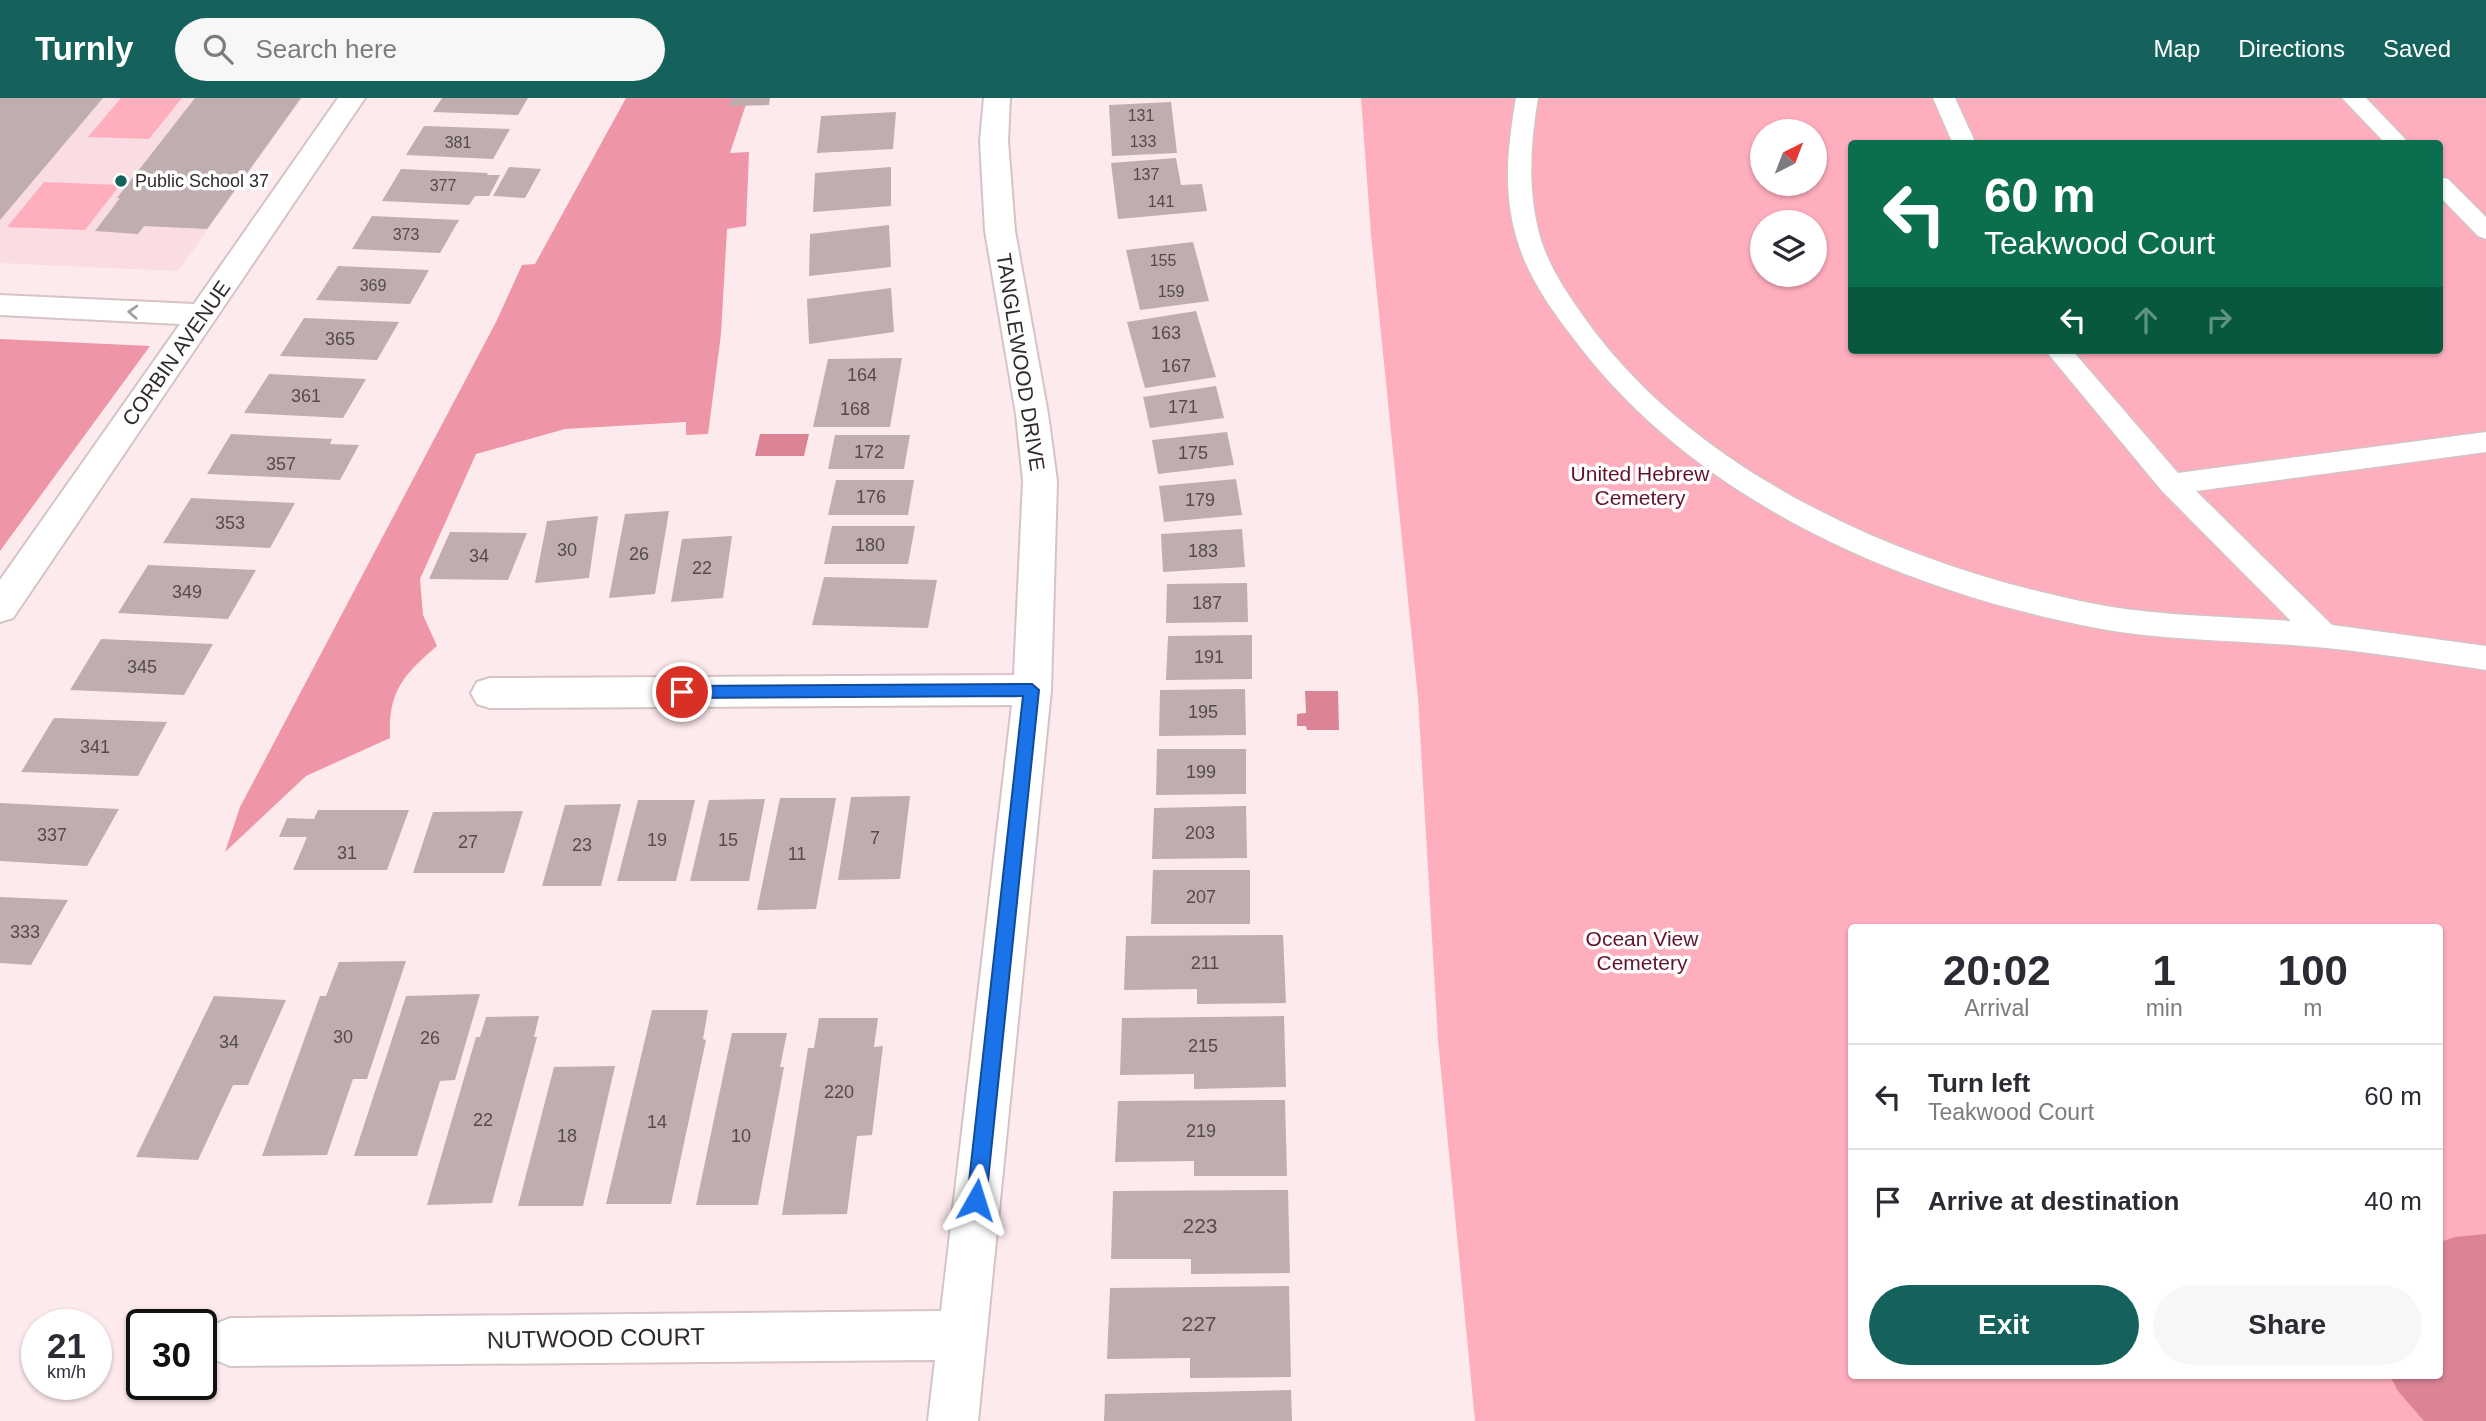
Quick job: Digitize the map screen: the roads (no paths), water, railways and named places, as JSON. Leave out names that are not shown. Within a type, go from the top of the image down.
[{"type":"street","name":"CORBIN AVENUE","points":[[0,608],[352,98]]},
{"type":"street","name":"TANGLEWOOD DRIVE","points":[[953,1421],[1032,690],[1040,481],[1032,414],[1000,231],[994,141],[997,98]]},
{"type":"street","points":[[0,305],[202,316]]},
{"type":"street","points":[[490,693],[1032,690]]},
{"type":"street","name":"NUTWOOD COURT","points":[[230,1342],[962,1335]]},
{"type":"lane","points":[[1527,98],[1518,151],[1526,228],[1546,280],[1582,337],[1616,376],[1659,416],[1730,470],[1826,526],[1928,572],[2039,604],[2154,625],[2324,636],[2486,657]]},
{"type":"lane","points":[[1944,98],[1963,140]]},
{"type":"lane","points":[[2353,98],[2395,140]]},
{"type":"lane","points":[[2443,187],[2486,231]]},
{"type":"lane","points":[[2061,354],[2172,484],[2324,636]]},
{"type":"lane","points":[[2172,484],[2486,442]]},
{"type":"place","name":"Public School 37","points":[[121,181]]},
{"type":"park label","name":"United Hebrew Cemetery","points":[[1640,485]]},
{"type":"park label","name":"Ocean View Cemetery","points":[[1642,950]]}]
